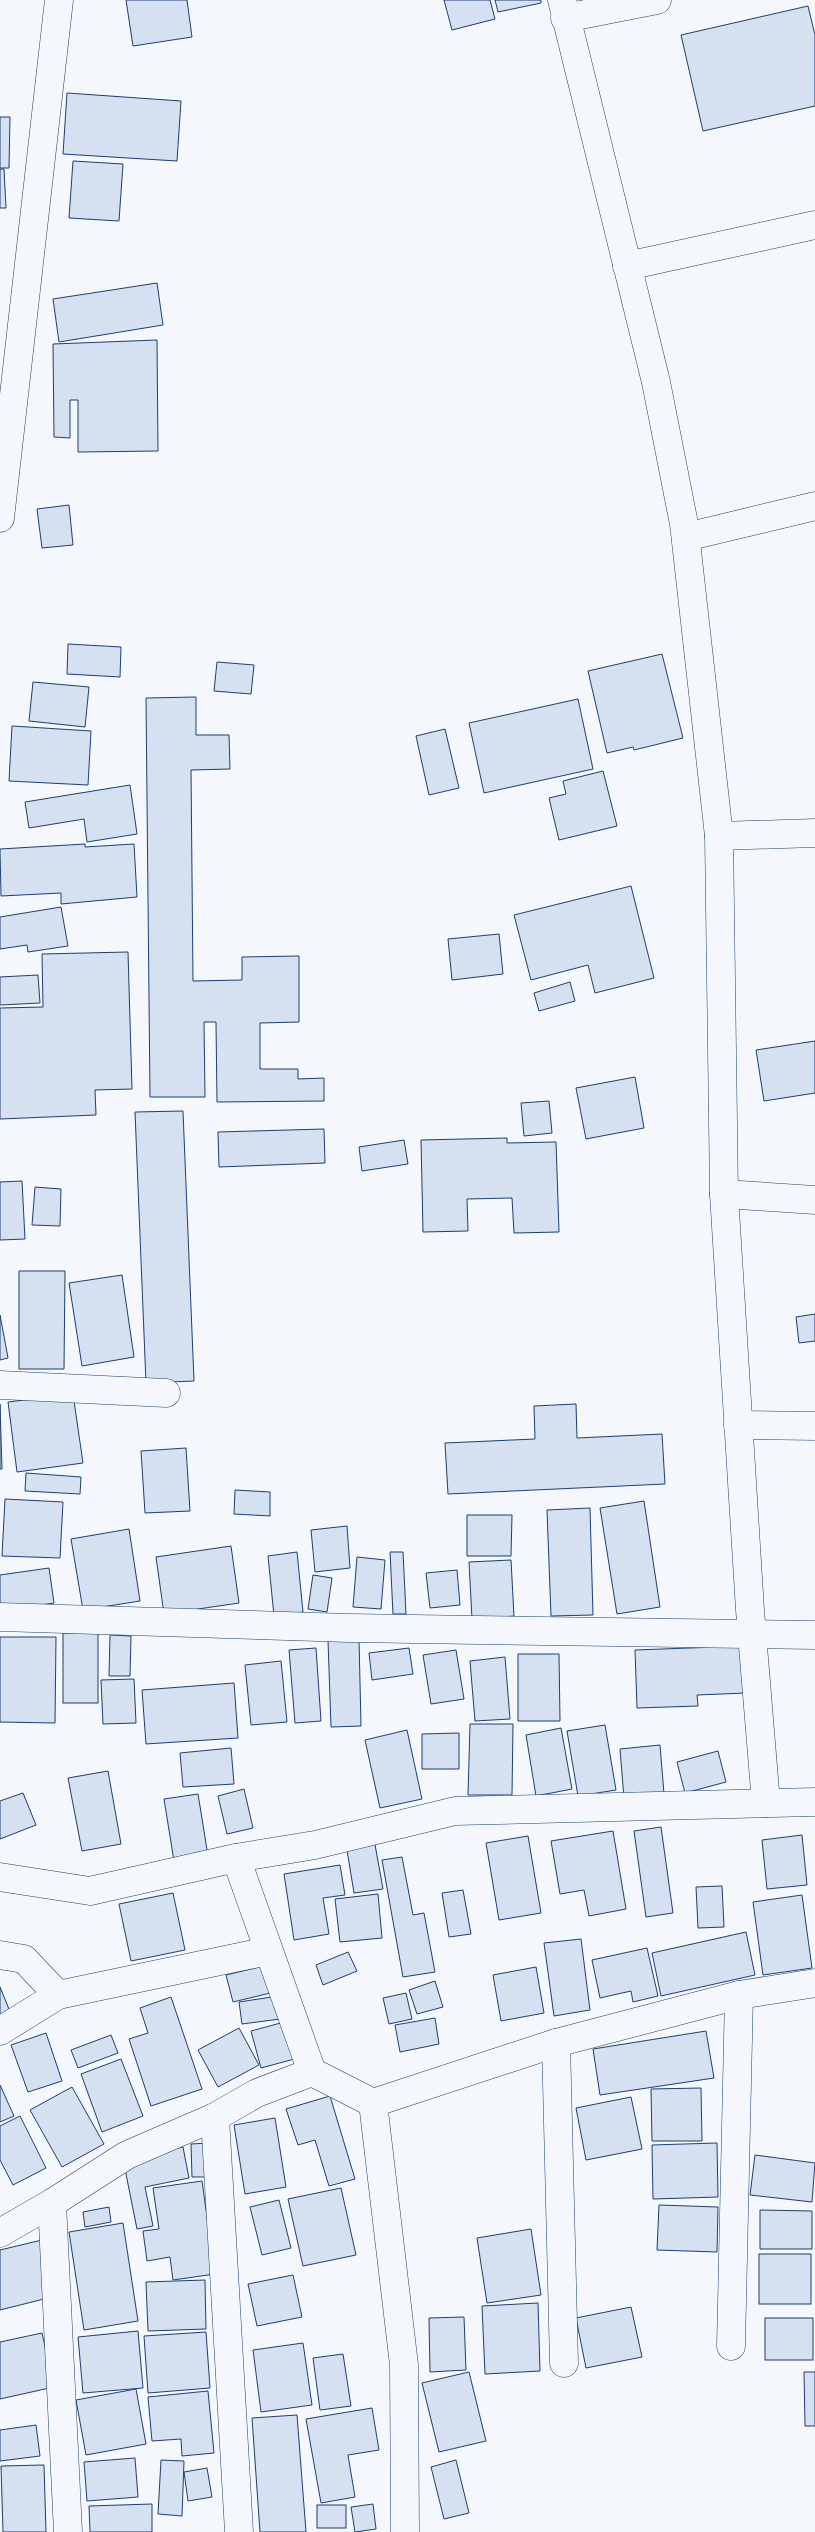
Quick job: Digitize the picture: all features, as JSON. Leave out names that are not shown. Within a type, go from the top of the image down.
[{"type":"street","points":[[0,518],[59,0]]},
{"type":"street","points":[[657,0],[563,9],[656,382],[686,538],[718,836],[724,1194],[738,1425],[766,1803]]},
{"type":"street","points":[[626,266],[815,225]]},
{"type":"street","points":[[686,538],[815,506]]},
{"type":"street","points":[[718,836],[815,833]]},
{"type":"street","points":[[724,1194],[815,1200]]},
{"type":"street","points":[[0,1385],[166,1394]]},
{"type":"street","points":[[738,1425],[815,1426]]},
{"type":"street","points":[[0,1617],[358,1628],[815,1635]]},
{"type":"street","points":[[0,1877],[90,1891],[236,1858],[314,1845],[455,1811],[815,1802]]},
{"type":"street","points":[[236,1858],[312,2072],[373,2102],[556,2043],[739,1995],[815,1983]]},
{"type":"street","points":[[0,2031],[58,1995],[268,1951]]},
{"type":"street","points":[[0,1955],[24,1959],[58,1995]]},
{"type":"street","points":[[730,2346],[739,1995]]},
{"type":"street","points":[[556,2043],[564,2363]]},
{"type":"street","points":[[0,2233],[52,2203],[127,2155],[215,2117],[257,2093],[312,2072]]},
{"type":"street","points":[[373,2102],[404,2365],[404,2532]]},
{"type":"street","points":[[215,2117],[239,2532]]},
{"type":"street","points":[[52,2203],[68,2532]]},
{"type":"building","points":[[126,0],[187,0],[192,37],[133,46]]},
{"type":"building","points":[[444,0],[490,0],[495,19],[452,30]]},
{"type":"building","points":[[495,0],[541,0],[541,3],[498,12]]},
{"type":"building","points":[[808,6],[815,35],[815,106],[703,131],[681,35]]},
{"type":"building","points":[[67,93],[181,101],[177,161],[63,154]]},
{"type":"building","points":[[0,117],[10,117],[9,168],[0,168]]},
{"type":"building","points":[[73,161],[123,164],[119,221],[69,218]]},
{"type":"building","points":[[0,169],[4,169],[6,208],[0,208]]},
{"type":"building","points":[[157,283],[163,325],[59,342],[53,299]]},
{"type":"building","points":[[157,340],[158,451],[78,452],[78,400],[70,400],[70,438],[54,437],[53,344]]},
{"type":"building","points":[[69,505],[73,545],[42,548],[37,509]]},
{"type":"building","points":[[68,644],[121,647],[120,677],[67,674]]},
{"type":"building","points":[[662,654],[683,738],[634,750],[633,747],[607,753],[588,671]]},
{"type":"building","points":[[217,662],[254,665],[251,694],[214,691]]},
{"type":"building","points":[[33,682],[89,687],[85,727],[29,721]]},
{"type":"building","points":[[196,697],[196,735],[229,735],[230,769],[191,770],[193,981],[242,980],[242,957],[299,956],[299,1022],[260,1023],[260,1069],[298,1069],[298,1079],[324,1078],[324,1101],[217,1102],[216,1022],[204,1022],[205,1097],[150,1097],[146,698]]},
{"type":"building","points":[[578,699],[593,769],[484,793],[469,723]]},
{"type":"building","points":[[12,726],[91,731],[88,785],[9,781]]},
{"type":"building","points":[[445,729],[459,788],[429,795],[416,736]]},
{"type":"building","points":[[603,771],[617,826],[559,840],[549,798],[566,794],[563,781]]},
{"type":"building","points":[[130,785],[137,834],[87,842],[84,819],[29,828],[25,802]]},
{"type":"building","points":[[85,844],[85,847],[134,844],[137,897],[61,904],[61,893],[1,896],[0,849]]},
{"type":"building","points":[[631,886],[654,978],[595,993],[588,965],[531,980],[514,915]]},
{"type":"building","points":[[61,907],[68,946],[28,952],[27,945],[0,949],[0,917]]},
{"type":"building","points":[[499,934],[503,974],[452,980],[448,939]]},
{"type":"building","points":[[128,952],[132,1089],[95,1090],[96,1115],[0,1119],[0,1008],[43,1007],[42,954]]},
{"type":"building","points":[[38,975],[40,1003],[0,1005],[0,977]]},
{"type":"building","points":[[570,982],[575,1001],[539,1011],[534,993]]},
{"type":"building","points":[[815,1041],[815,1093],[764,1101],[756,1050]]},
{"type":"building","points":[[635,1077],[644,1128],[586,1139],[576,1088]]},
{"type":"building","points":[[549,1101],[552,1133],[524,1136],[521,1103]]},
{"type":"building","points":[[183,1111],[194,1381],[146,1383],[135,1112]]},
{"type":"building","points":[[324,1129],[325,1163],[219,1167],[218,1132]]},
{"type":"building","points":[[507,1138],[507,1143],[556,1142],[559,1232],[514,1233],[512,1198],[467,1199],[468,1231],[423,1232],[421,1140]]},
{"type":"building","points":[[404,1140],[408,1164],[362,1171],[359,1147]]},
{"type":"building","points":[[22,1181],[25,1239],[0,1240],[0,1182]]},
{"type":"building","points":[[35,1187],[61,1189],[60,1226],[32,1225]]},
{"type":"building","points":[[19,1271],[65,1271],[64,1369],[19,1369]]},
{"type":"building","points":[[122,1275],[134,1357],[82,1366],[69,1283]]},
{"type":"building","points":[[815,1314],[815,1341],[799,1343],[796,1317]]},
{"type":"building","points":[[0,1315],[8,1358],[0,1360]]},
{"type":"building","points":[[73,1394],[83,1463],[17,1472],[8,1402]]},
{"type":"building","points":[[0,1404],[2,1469],[0,1469]]},
{"type":"building","points":[[576,1404],[577,1438],[662,1434],[665,1484],[448,1494],[445,1443],[535,1439],[534,1406]]},
{"type":"building","points":[[186,1448],[190,1511],[145,1513],[141,1451]]},
{"type":"building","points":[[26,1473],[81,1477],[80,1494],[25,1491]]},
{"type":"building","points":[[235,1490],[270,1492],[270,1516],[234,1514]]},
{"type":"building","points":[[5,1499],[63,1502],[60,1558],[2,1556]]},
{"type":"building","points":[[644,1501],[660,1607],[617,1614],[600,1508]]},
{"type":"building","points":[[590,1508],[593,1615],[551,1616],[547,1510]]},
{"type":"building","points":[[467,1515],[512,1515],[511,1556],[467,1556]]},
{"type":"building","points":[[347,1526],[350,1568],[315,1572],[311,1530]]},
{"type":"building","points":[[129,1529],[140,1601],[83,1610],[71,1539]]},
{"type":"building","points":[[231,1546],[239,1603],[164,1614],[156,1557]]},
{"type":"building","points":[[297,1552],[303,1612],[274,1616],[268,1556]]},
{"type":"building","points":[[390,1552],[403,1552],[406,1614],[393,1614]]},
{"type":"building","points":[[357,1557],[385,1560],[381,1609],[353,1607]]},
{"type":"building","points":[[511,1560],[514,1616],[472,1619],[469,1562]]},
{"type":"building","points":[[49,1568],[54,1603],[0,1611],[0,1575]]},
{"type":"building","points":[[457,1570],[460,1605],[430,1608],[426,1573]]},
{"type":"building","points":[[313,1575],[332,1578],[327,1612],[308,1609]]},
{"type":"building","points":[[63,1633],[98,1633],[98,1703],[63,1703]]},
{"type":"building","points":[[110,1635],[131,1636],[130,1676],[109,1676]]},
{"type":"building","points":[[0,1637],[56,1637],[55,1723],[0,1722]]},
{"type":"building","points":[[359,1639],[361,1726],[331,1727],[328,1640]]},
{"type":"building","points":[[744,1646],[746,1693],[697,1695],[698,1706],[637,1708],[635,1650]]},
{"type":"building","points":[[316,1648],[321,1721],[295,1723],[289,1650]]},
{"type":"building","points":[[409,1648],[413,1674],[372,1680],[369,1653]]},
{"type":"building","points":[[456,1650],[464,1699],[431,1704],[423,1655]]},
{"type":"building","points":[[518,1654],[559,1654],[560,1721],[518,1721]]},
{"type":"building","points":[[505,1657],[510,1719],[475,1721],[470,1661]]},
{"type":"building","points":[[281,1661],[287,1722],[251,1725],[245,1665]]},
{"type":"building","points":[[134,1679],[136,1723],[103,1724],[101,1680]]},
{"type":"building","points":[[234,1683],[238,1738],[146,1744],[142,1690]]},
{"type":"building","points":[[470,1724],[513,1724],[512,1795],[468,1795]]},
{"type":"building","points":[[605,1725],[616,1790],[578,1796],[567,1731]]},
{"type":"building","points":[[561,1728],[572,1789],[536,1796],[526,1735]]},
{"type":"building","points":[[407,1730],[422,1799],[380,1808],[365,1740]]},
{"type":"building","points":[[459,1733],[459,1769],[422,1769],[422,1734]]},
{"type":"building","points":[[660,1745],[664,1794],[624,1798],[620,1749]]},
{"type":"building","points":[[231,1748],[234,1784],[183,1787],[180,1753]]},
{"type":"building","points":[[718,1751],[726,1782],[685,1793],[677,1762]]},
{"type":"building","points":[[108,1771],[121,1844],[82,1851],[68,1778]]},
{"type":"building","points":[[244,1789],[253,1828],[227,1834],[218,1796]]},
{"type":"building","points":[[23,1793],[36,1825],[0,1839],[0,1801]]},
{"type":"building","points":[[198,1794],[208,1856],[174,1861],[164,1799]]},
{"type":"building","points":[[661,1827],[673,1913],[646,1917],[634,1831]]},
{"type":"building","points":[[613,1831],[626,1909],[589,1916],[584,1890],[560,1894],[551,1841]]},
{"type":"building","points":[[802,1835],[807,1885],[767,1889],[762,1840]]},
{"type":"building","points":[[528,1836],[541,1913],[499,1920],[486,1843]]},
{"type":"building","points":[[374,1839],[383,1889],[354,1893],[346,1844]]},
{"type":"building","points":[[402,1857],[413,1915],[424,1913],[435,1972],[403,1977],[382,1860]]},
{"type":"building","points":[[340,1865],[345,1895],[323,1898],[329,1934],[294,1940],[284,1874]]},
{"type":"building","points":[[722,1886],[724,1927],[698,1928],[696,1887]]},
{"type":"building","points":[[463,1890],[471,1934],[449,1937],[442,1893]]},
{"type":"building","points":[[173,1893],[185,1950],[131,1961],[119,1904]]},
{"type":"building","points":[[378,1894],[382,1938],[340,1942],[335,1899]]},
{"type":"building","points":[[802,1895],[812,1968],[763,1975],[753,1902]]},
{"type":"building","points":[[746,1932],[755,1975],[661,1996],[652,1953]]},
{"type":"building","points":[[581,1939],[590,2010],[554,2016],[544,1943]]},
{"type":"building","points":[[647,1948],[658,1996],[633,2002],[631,1991],[600,1998],[592,1960]]},
{"type":"building","points":[[348,1952],[357,1971],[323,1985],[316,1965]]},
{"type":"building","points":[[280,1962],[287,1989],[233,2002],[226,1975]]},
{"type":"building","points":[[536,1967],[544,2013],[501,2021],[493,1975]]},
{"type":"building","points":[[435,1981],[443,2007],[417,2014],[409,1990]]},
{"type":"building","points":[[0,1987],[11,2014],[0,2018]]},
{"type":"building","points":[[406,1993],[412,2019],[389,2024],[383,1998]]},
{"type":"building","points":[[285,1995],[288,2018],[242,2024],[239,2002]]},
{"type":"building","points":[[171,1997],[202,2089],[151,2106],[129,2039],[148,2033],[140,2008]]},
{"type":"building","points":[[435,2018],[439,2044],[400,2052],[395,2025]]},
{"type":"building","points":[[288,2021],[298,2058],[261,2068],[251,2031]]},
{"type":"building","points":[[239,2028],[259,2065],[218,2087],[198,2050]]},
{"type":"building","points":[[706,2031],[714,2078],[600,2095],[593,2049]]},
{"type":"building","points":[[46,2033],[62,2081],[28,2092],[11,2045]]},
{"type":"building","points":[[111,2035],[118,2053],[78,2068],[71,2050]]},
{"type":"building","points":[[121,2059],[143,2116],[102,2132],[81,2074]]},
{"type":"building","points":[[0,2085],[14,2116],[0,2122]]},
{"type":"building","points":[[72,2087],[104,2144],[62,2167],[30,2110]]},
{"type":"building","points":[[701,2088],[702,2141],[652,2141],[651,2089]]},
{"type":"building","points":[[330,2096],[355,2179],[329,2186],[315,2140],[298,2145],[286,2109]]},
{"type":"building","points":[[631,2097],[642,2149],[586,2160],[576,2108]]},
{"type":"building","points":[[20,2116],[46,2168],[13,2185],[0,2160],[0,2126]]},
{"type":"building","points":[[275,2118],[286,2187],[245,2194],[234,2125]]},
{"type":"building","points":[[208,2143],[209,2177],[192,2177],[191,2144]]},
{"type":"building","points":[[717,2143],[718,2197],[653,2199],[652,2145]]},
{"type":"building","points":[[183,2147],[189,2178],[145,2187],[153,2226],[137,2229],[123,2159]]},
{"type":"building","points":[[755,2155],[815,2163],[812,2202],[750,2195]]},
{"type":"building","points":[[202,2181],[215,2274],[173,2280],[170,2257],[147,2261],[143,2231],[159,2229],[153,2188]]},
{"type":"building","points":[[341,2188],[356,2255],[303,2266],[288,2199]]},
{"type":"building","points":[[279,2200],[291,2248],[262,2255],[250,2207]]},
{"type":"building","points":[[659,2205],[718,2207],[717,2252],[657,2250]]},
{"type":"building","points":[[109,2207],[111,2222],[85,2227],[83,2212]]},
{"type":"building","points":[[760,2210],[812,2211],[812,2249],[760,2249]]},
{"type":"building","points":[[123,2223],[138,2321],[84,2330],[69,2232]]},
{"type":"building","points":[[531,2229],[541,2295],[487,2303],[477,2238]]},
{"type":"building","points":[[42,2240],[56,2296],[0,2310],[0,2250]]},
{"type":"building","points":[[759,2254],[811,2254],[811,2304],[759,2304]]},
{"type":"building","points":[[293,2275],[302,2317],[257,2326],[248,2284]]},
{"type":"building","points":[[205,2280],[206,2329],[148,2331],[146,2282]]},
{"type":"building","points":[[538,2303],[540,2371],[485,2374],[482,2306]]},
{"type":"building","points":[[631,2307],[642,2357],[586,2368],[576,2318]]},
{"type":"building","points":[[464,2317],[466,2370],[430,2372],[429,2318]]},
{"type":"building","points":[[765,2318],[813,2318],[813,2360],[765,2360]]},
{"type":"building","points":[[138,2331],[143,2388],[83,2393],[78,2337]]},
{"type":"building","points":[[206,2332],[210,2388],[148,2393],[144,2336]]},
{"type":"building","points":[[42,2333],[54,2387],[0,2399],[0,2342]]},
{"type":"building","points":[[303,2343],[312,2405],[261,2412],[253,2350]]},
{"type":"building","points":[[343,2354],[351,2406],[320,2410],[313,2358]]},
{"type":"building","points":[[469,2372],[486,2441],[439,2452],[422,2383]]},
{"type":"building","points":[[804,2372],[815,2372],[815,2426],[805,2426]]},
{"type":"building","points":[[136,2389],[146,2444],[86,2455],[76,2400]]},
{"type":"building","points":[[208,2391],[214,2453],[182,2456],[181,2439],[152,2441],[148,2397]]},
{"type":"building","points":[[372,2408],[379,2450],[348,2455],[355,2497],[321,2503],[306,2419]]},
{"type":"building","points":[[297,2415],[306,2532],[260,2532],[252,2418]]},
{"type":"building","points":[[36,2425],[40,2456],[0,2461],[0,2430]]},
{"type":"building","points":[[135,2458],[138,2497],[87,2501],[84,2462]]},
{"type":"building","points":[[161,2460],[184,2461],[182,2516],[158,2514]]},
{"type":"building","points":[[456,2460],[469,2513],[444,2519],[431,2467]]},
{"type":"building","points":[[44,2465],[46,2532],[3,2532],[1,2466]]},
{"type":"building","points":[[207,2468],[212,2497],[188,2501],[184,2472]]},
{"type":"building","points":[[152,2504],[152,2532],[90,2532],[89,2506]]},
{"type":"building","points":[[373,2504],[376,2529],[355,2532],[351,2507]]},
{"type":"building","points":[[317,2505],[346,2505],[346,2528],[317,2528]]}]
